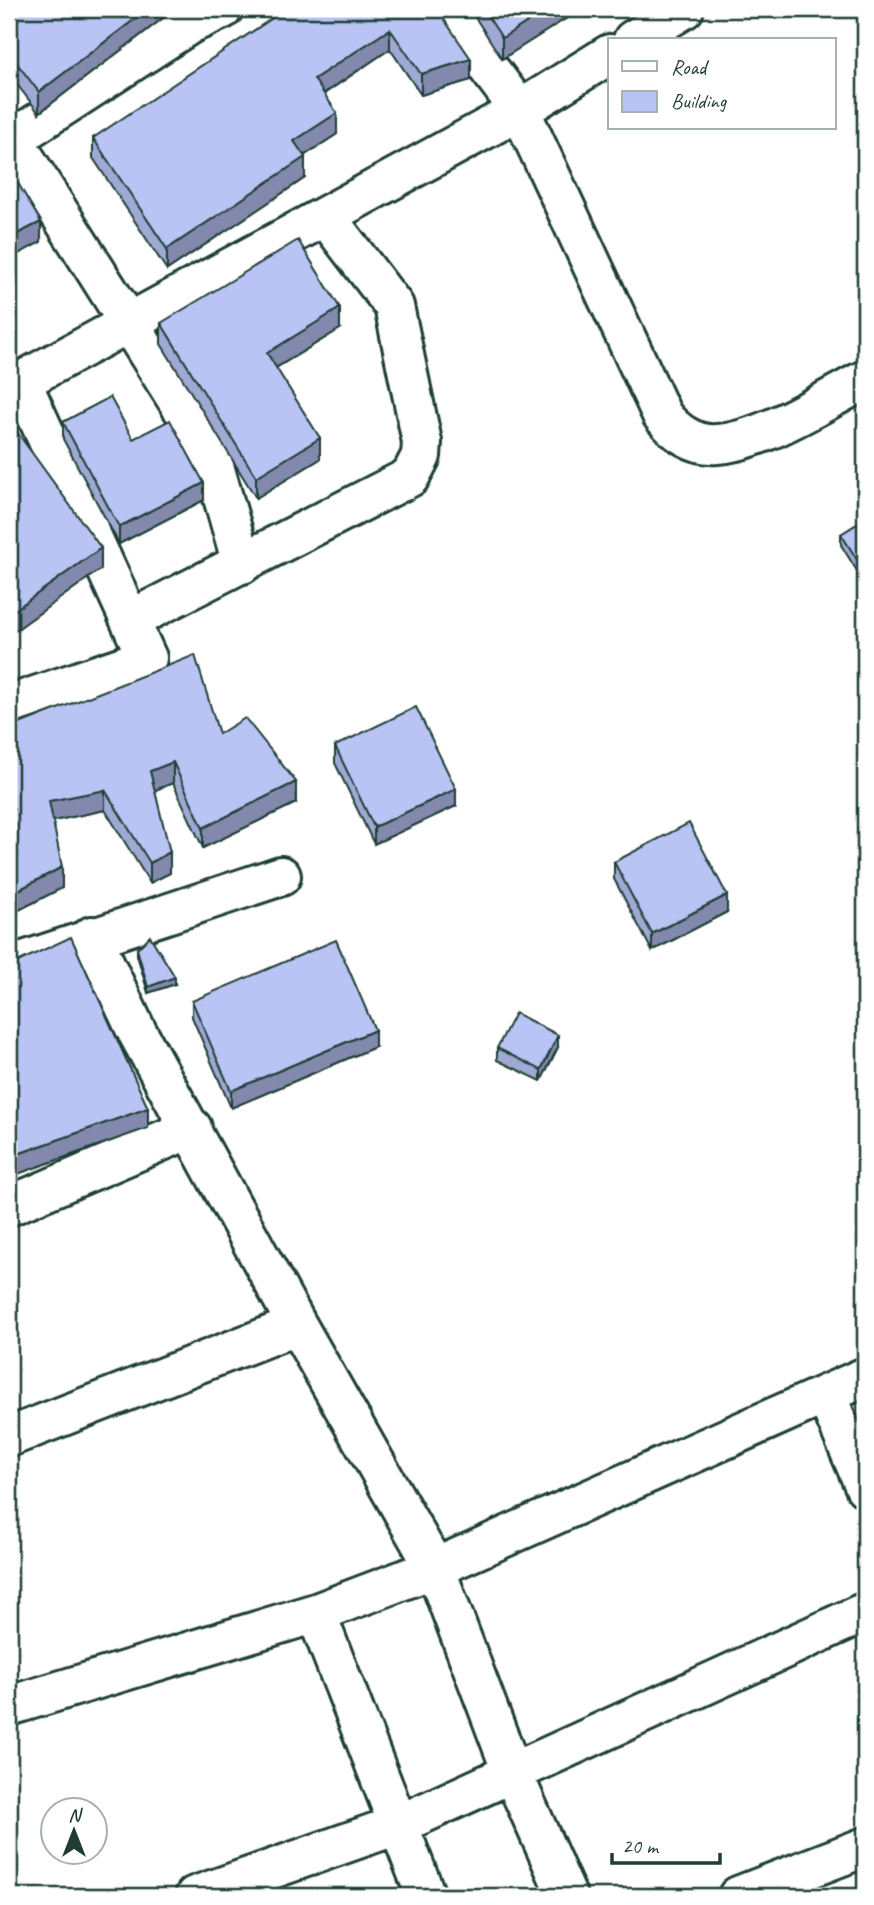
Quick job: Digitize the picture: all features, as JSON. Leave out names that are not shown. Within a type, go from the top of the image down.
[{"type":"street","points":[[444,9],[520,110],[662,415],[674,431],[715,445],[752,437],[865,380]]},
{"type":"street","points":[[635,38],[684,9]]},
{"type":"street","points":[[197,14],[11,136],[210,452],[242,564]]},
{"type":"street","points":[[9,705],[147,658],[15,385],[520,110],[608,55]]},
{"type":"street","points":[[130,620],[410,477],[421,456],[422,442],[394,306],[326,217]]},
{"type":"street","points":[[9,966],[92,936],[281,876]]},
{"type":"street","points":[[92,936],[135,1028],[192,1128],[297,1325],[435,1568],[512,1773],[567,1896]]},
{"type":"street","points":[[9,1206],[192,1128]]},
{"type":"street","points":[[9,1437],[297,1325]]},
{"type":"street","points":[[9,1706],[316,1613],[435,1568],[865,1377]]},
{"type":"street","points":[[826,1395],[865,1487]]},
{"type":"street","points":[[195,1896],[400,1824],[865,1612]]},
{"type":"street","points":[[316,1613],[426,1896]]},
{"type":"street","points":[[738,1896],[865,1847]]},
{"type":"building","points":[[9,9],[148,9],[39,92],[9,53]]},
{"type":"building","points":[[286,9],[437,9],[471,59],[421,74],[390,29],[314,79],[337,113],[294,141],[305,157],[167,249],[93,138]]},
{"type":"building","points":[[483,9],[548,9],[502,38]]},
{"type":"building","points":[[9,168],[41,222],[9,238]]},
{"type":"building","points":[[298,240],[340,308],[267,353],[320,438],[256,477],[161,323]]},
{"type":"building","points":[[110,397],[133,439],[170,420],[204,483],[119,527],[63,422]]},
{"type":"building","points":[[9,421],[101,548],[9,614]]},
{"type":"building","points":[[865,519],[865,572],[841,534]]},
{"type":"building","points":[[195,655],[219,734],[245,718],[296,782],[203,828],[173,762],[150,771],[170,852],[150,863],[105,790],[49,801],[62,867],[9,895],[9,812],[14,810],[9,798],[9,728]]},
{"type":"building","points":[[416,707],[456,789],[374,827],[335,746]]},
{"type":"building","points":[[689,823],[727,895],[652,934],[614,862]]},
{"type":"building","points":[[150,936],[175,977],[148,987],[137,949]]},
{"type":"building","points":[[71,937],[148,1108],[9,1157],[9,966]]},
{"type":"building","points":[[336,940],[375,1030],[231,1091],[192,1001]]},
{"type":"building","points":[[515,1013],[558,1035],[541,1070],[497,1048]]}]
